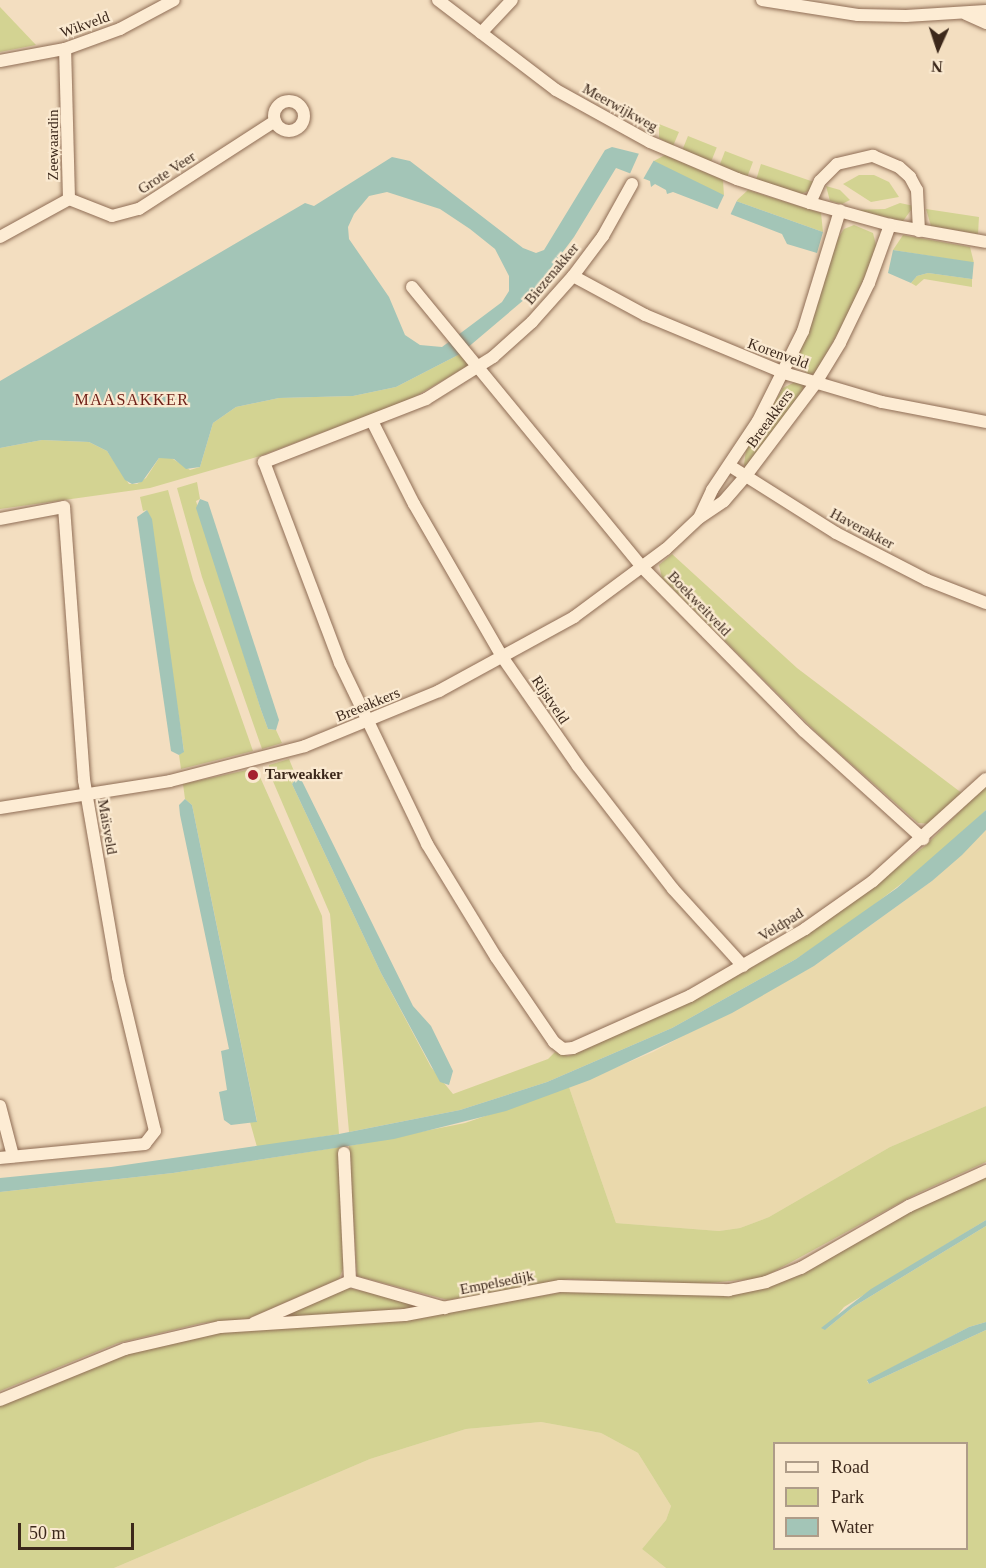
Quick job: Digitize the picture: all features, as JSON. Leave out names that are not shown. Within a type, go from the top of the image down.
[{"type":"street","name":"Wikveld","points":[[0,61],[65,49],[120,29],[174,0]]},
{"type":"street","name":"Meerwijkweg","points":[[438,0],[556,90],[650,142],[737,179],[810,203],[890,225],[986,242]]},
{"type":"street","points":[[481,33],[512,0]]},
{"type":"street","points":[[762,0],[858,15],[965,14],[986,11]]},
{"type":"street","points":[[965,14],[986,23]]},
{"type":"street","name":"Zeewaardin","points":[[0,237],[69,199],[65,49]]},
{"type":"street","name":"Grote Veer","points":[[69,199],[112,216],[139,209],[274,121]]},
{"type":"street","points":[[810,203],[820,181],[837,164],[873,156],[899,166],[910,177],[917,190],[919,231]]},
{"type":"street","name":"Biezenakker","points":[[366,722],[297,555],[264,462],[373,423],[426,399],[477,368],[532,322],[573,276],[603,236],[632,184]]},
{"type":"street","name":"Breeakkers","points":[[699,518],[712,490],[730,466],[784,373],[807,321],[840,211]]},
{"type":"street","name":"Breeakkers","points":[[0,808],[170,781],[259,760],[366,722],[439,691],[503,658],[574,617],[643,568],[699,518],[724,501],[745,477],[814,384],[869,283],[890,225]]},
{"type":"street","name":"Korenveld","points":[[573,276],[645,315],[814,384],[882,402],[986,423]]},
{"type":"street","points":[[412,287],[477,368]]},
{"type":"street","name":"Boekweitveld","points":[[477,368],[643,568],[804,731],[923,839]]},
{"type":"street","name":"Rijstveld","points":[[373,423],[414,504],[503,658],[578,766],[665,879],[743,966]]},
{"type":"street","name":"Haverakker","points":[[730,466],[836,534],[927,580],[986,603]]},
{"type":"street","name":"Maïsveld","points":[[0,519],[64,507],[86,794],[118,977],[155,1131],[145,1144],[6,1157]]},
{"type":"street","name":"Veldpad","points":[[366,722],[427,844],[496,957],[563,1049],[622,1028],[743,966],[825,915],[923,839],[986,779]]},
{"type":"street","points":[[0,1106],[6,1157]]},
{"type":"street","points":[[344,1153],[350,1281]]},
{"type":"street","name":"Empelsedijk","points":[[0,1400],[125,1348],[189,1333],[251,1325],[354,1320],[447,1308],[560,1286],[729,1290],[766,1282],[801,1268],[909,1206],[986,1171]]},
{"type":"street","points":[[251,1325],[350,1281],[447,1308]]},
{"type":"shaded area","points":[[986,830],[986,1106],[890,1147],[769,1217],[740,1228],[719,1231],[616,1223],[569,1087],[653,1052],[814,966],[932,881]]},
{"type":"shaded area","points":[[541,1422],[601,1433],[638,1453],[671,1506],[666,1520],[642,1549],[666,1568],[114,1568],[370,1459],[466,1429]]},
{"type":"green space","points":[[0,7],[36,45],[0,52]]},
{"type":"green space","points":[[659,124],[679,132],[673,146],[659,138]]},
{"type":"green space","points":[[688,136],[717,148],[711,162],[682,151]]},
{"type":"green space","points":[[725,151],[753,162],[747,177],[719,166]]},
{"type":"green space","points":[[665,155],[723,180],[724,196],[652,162]]},
{"type":"green space","points":[[761,164],[814,182],[809,191],[800,194],[756,180]]},
{"type":"green space","points":[[859,175],[874,175],[889,182],[899,197],[871,202],[843,184]]},
{"type":"green space","points":[[826,186],[840,190],[850,200],[842,204],[830,201]]},
{"type":"green space","points":[[748,190],[821,213],[823,232],[736,201]]},
{"type":"green space","points":[[900,203],[914,206],[903,221],[855,210],[885,209]]},
{"type":"green space","points":[[926,209],[979,217],[978,234],[931,226]]},
{"type":"green space","points":[[854,225],[873,233],[877,249],[845,321],[815,373],[809,375],[801,367],[800,351],[838,238],[844,229]]},
{"type":"green space","points":[[903,235],[970,247],[974,263],[893,250]]},
{"type":"green space","points":[[928,273],[972,279],[972,287],[924,279],[916,286],[911,283],[917,276]]},
{"type":"green space","points":[[460,354],[469,365],[411,399],[260,456],[150,488],[0,509],[0,448],[42,440],[89,442],[107,451],[129,484],[137,484],[146,478],[159,458],[170,457],[190,470],[200,467],[213,423],[236,407],[279,398],[353,396],[396,387]]},
{"type":"green space","points":[[795,382],[804,385],[803,390],[747,467],[744,465],[746,450],[783,388]]},
{"type":"green space","points":[[197,482],[200,499],[196,501],[261,710],[268,729],[276,730],[282,743],[262,749],[202,577],[177,488]]},
{"type":"green space","points":[[168,490],[193,580],[253,751],[181,769],[179,755],[184,751],[147,510],[143,511],[140,497]]},
{"type":"green space","points":[[672,554],[797,668],[963,794],[932,824],[918,823],[822,738],[662,578],[659,565]]},
{"type":"green space","points":[[289,759],[296,776],[292,784],[381,973],[431,1067],[453,1094],[548,1059],[555,1052],[568,1056],[582,1051],[718,986],[775,954],[869,889],[925,846],[986,785],[986,810],[940,854],[849,924],[796,959],[672,1028],[547,1082],[460,1110],[349,1132],[330,914],[269,772],[269,765]]},
{"type":"green space","points":[[256,768],[322,916],[339,1134],[257,1147],[250,1122],[257,1121],[192,805],[185,799],[183,784]]},
{"type":"green space","points":[[569,1087],[616,1223],[719,1231],[740,1228],[769,1217],[890,1147],[986,1106],[986,1162],[916,1194],[762,1278],[699,1284],[568,1279],[448,1300],[357,1276],[349,1146],[465,1123]]},
{"type":"green space","points":[[340,1147],[345,1264],[339,1279],[247,1319],[202,1323],[118,1343],[0,1391],[0,1192],[173,1173]]},
{"type":"green space","points":[[986,1175],[986,1220],[844,1307],[825,1330],[853,1307],[986,1226],[986,1322],[969,1327],[867,1381],[869,1384],[986,1330],[986,1568],[666,1568],[642,1549],[666,1520],[671,1506],[638,1453],[601,1433],[541,1422],[466,1429],[370,1459],[114,1568],[0,1568],[0,1404],[137,1350],[222,1331],[378,1323],[576,1290],[700,1294],[801,1275],[894,1219]]},
{"type":"green space","points":[[348,1288],[427,1305],[393,1311],[271,1319]]},
{"type":"water","points":[[612,147],[640,154],[736,201],[823,232],[817,253],[787,244],[782,234],[673,192],[667,194],[666,190],[655,184],[651,187],[650,181],[616,168],[574,237],[532,293],[460,354],[396,387],[353,396],[279,398],[236,407],[213,423],[200,467],[186,469],[174,459],[159,458],[142,482],[132,484],[125,480],[107,451],[89,442],[42,440],[0,448],[0,381],[305,203],[314,206],[392,157],[410,161],[523,248],[536,253],[544,250],[605,150]],"holes":[[[387,192],[440,209],[495,249],[509,276],[509,291],[502,302],[442,347],[420,345],[405,335],[389,297],[349,239],[348,227],[354,214],[369,196]]]},
{"type":"water","points":[[893,250],[986,264],[986,281],[928,273],[917,276],[911,283],[888,273]]},
{"type":"water","points":[[200,499],[208,502],[279,720],[276,730],[268,729],[261,710],[196,508]]},
{"type":"water","points":[[147,510],[152,519],[184,752],[179,755],[171,751],[137,517]]},
{"type":"water","points":[[299,775],[413,1006],[431,1026],[453,1071],[449,1085],[440,1082],[381,973],[292,784]]},
{"type":"water","points":[[185,799],[192,805],[257,1122],[231,1125],[224,1120],[219,1092],[227,1090],[221,1051],[229,1049],[180,815],[179,805]]},
{"type":"water","points":[[986,810],[986,830],[962,855],[932,881],[814,966],[732,1013],[590,1080],[506,1111],[394,1139],[173,1173],[0,1192],[0,1178],[111,1167],[339,1134],[460,1110],[547,1082],[672,1028],[796,959],[897,888]]},
{"type":"water","points":[[986,1220],[986,1226],[853,1307],[825,1330],[821,1328],[871,1289]]},
{"type":"water","points":[[986,1322],[986,1330],[869,1384],[867,1380],[969,1327]]},
{"type":"pier","points":[[640,151],[654,160],[642,181],[629,176]]},
{"type":"pier","points":[[725,193],[738,199],[728,220],[715,214]]},
{"type":"pier","points":[[974,260],[986,261],[986,284],[972,282]]},
{"type":"place","name":"Tarweakker","points":[[253,775]]},
{"type":"district","name":"MAASAKKER","points":[[132,400]]}]
